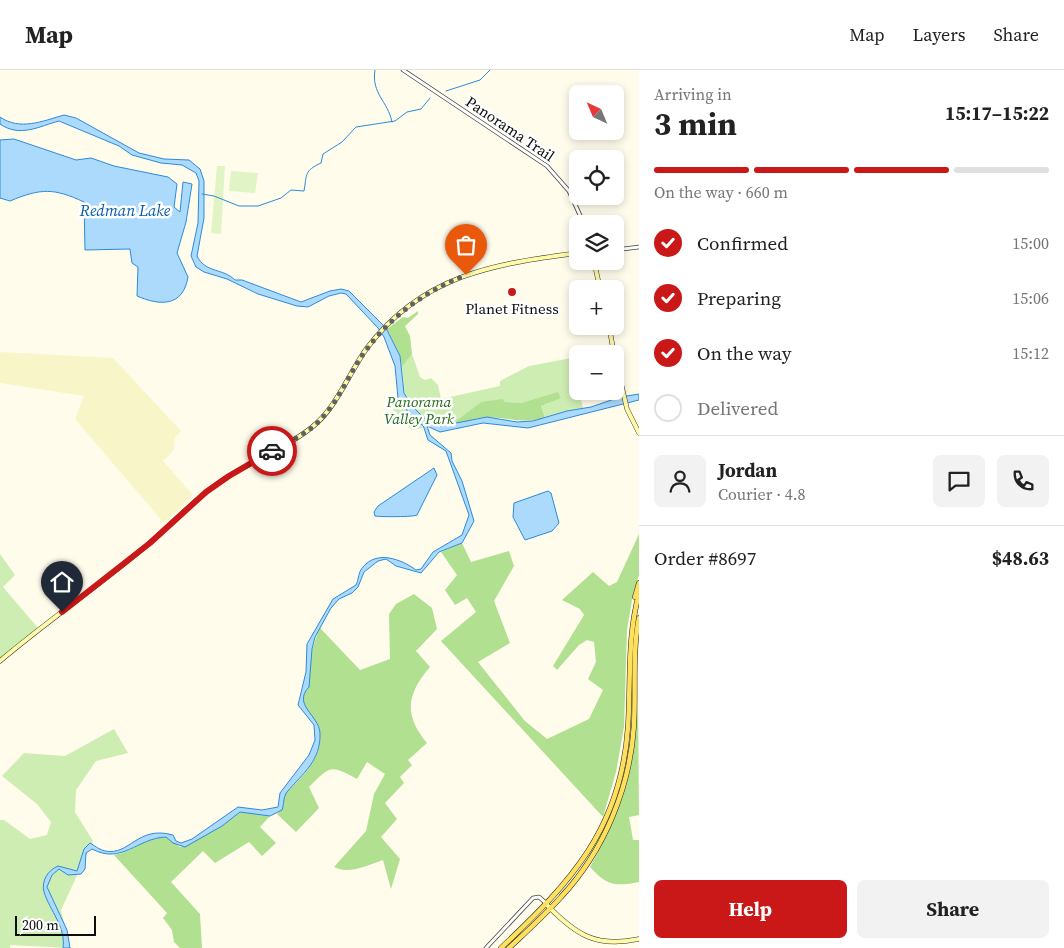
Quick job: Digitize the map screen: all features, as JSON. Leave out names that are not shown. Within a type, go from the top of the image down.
[{"type":"main road","points":[[0,661],[138,553],[206,492],[229,476],[302,434],[318,422],[333,403],[375,338],[388,324],[422,297],[466,275],[512,262],[569,255]]},
{"type":"main road","points":[[624,398],[639,433]]},
{"type":"main road","points":[[501,948],[549,906],[590,849],[605,819],[618,783],[628,727],[632,613],[639,583]]},
{"type":"main road","points":[[632,626],[639,594]]},
{"type":"main road","points":[[509,948],[574,882],[592,856],[611,820],[623,785],[634,726],[639,618]]},
{"type":"main road","points":[[549,906],[570,927],[593,939],[614,943],[639,939]]},
{"type":"street","name":"Panorama Trail","points":[[403,70],[543,162],[569,191],[580,215]]},
{"type":"street","points":[[624,249],[639,247]]},
{"type":"street","points":[[486,948],[533,898],[539,898],[549,906]]},
{"type":"shaded area","points":[[0,352],[113,358],[181,431],[175,438],[174,450],[163,461],[193,495],[164,523],[75,419],[84,396],[0,383]]},
{"type":"green space","points":[[217,166],[225,166],[221,234],[211,233]]},
{"type":"green space","points":[[231,171],[258,173],[255,193],[229,191]]},
{"type":"green space","points":[[418,311],[418,314],[405,326],[410,336],[412,354],[402,367],[400,356],[387,329],[403,317],[408,318]]},
{"type":"green space","name":"Panorama Valley Park","points":[[412,354],[420,377],[425,380],[431,378],[438,385],[441,399],[500,386],[500,381],[529,366],[569,358],[569,400],[581,400],[583,408],[545,418],[541,406],[560,398],[558,393],[521,403],[481,402],[453,423],[412,430],[393,410],[399,397],[405,396],[402,367]]},
{"type":"green space","points":[[558,392],[561,398],[541,406],[545,418],[527,421],[490,417],[450,426],[439,425],[453,423],[481,402],[503,399],[504,402],[521,403]]},
{"type":"green space","points":[[639,534],[639,575],[633,594],[627,630],[624,727],[616,772],[603,817],[441,641],[476,612],[467,598],[455,605],[445,590],[457,575],[441,552],[462,543],[471,562],[509,551],[514,566],[494,601],[510,643],[478,662],[525,721],[547,739],[589,719],[603,690],[588,679],[596,662],[594,642],[587,640],[579,645],[557,670],[553,666],[584,615],[580,609],[562,600],[593,572],[609,586],[617,582]]},
{"type":"green space","points":[[0,554],[15,575],[3,587],[38,628],[0,658]]},
{"type":"green space","points":[[414,594],[432,608],[437,629],[416,651],[430,667],[416,686],[411,704],[414,723],[427,743],[408,760],[412,765],[400,777],[404,783],[385,803],[397,819],[381,837],[400,859],[391,889],[383,860],[352,870],[334,867],[366,831],[374,794],[385,774],[367,762],[357,779],[335,769],[326,771],[316,780],[309,787],[319,808],[296,832],[277,814],[282,809],[286,794],[308,770],[320,744],[316,725],[303,705],[303,697],[308,665],[320,628],[360,670],[390,659],[389,614],[396,604]]},
{"type":"green space","points":[[638,707],[639,815],[629,817],[633,840],[639,840],[639,882],[617,884],[601,878],[590,867],[610,828],[624,790],[633,752]]},
{"type":"green space","points":[[114,729],[128,753],[96,761],[76,790],[75,812],[93,841],[61,910],[70,948],[10,945],[10,948],[0,948],[0,820],[4,820],[30,839],[47,835],[51,822],[37,804],[2,776],[24,753],[65,756]]},
{"type":"green space","points":[[249,811],[270,816],[260,827],[276,843],[262,856],[249,842],[215,863],[203,851],[171,882],[200,914],[202,948],[180,948],[174,942],[172,930],[163,918],[167,913],[114,855],[145,842],[167,837],[180,847],[222,826],[240,812]]},
{"type":"water","points":[[64,115],[76,118],[139,153],[164,159],[189,160],[200,169],[204,181],[204,218],[197,256],[200,261],[209,268],[230,276],[235,280],[242,280],[301,302],[330,291],[341,289],[349,291],[386,328],[400,356],[404,393],[411,405],[424,418],[441,426],[487,417],[517,422],[533,421],[567,411],[591,407],[611,400],[624,400],[624,396],[639,394],[639,400],[528,428],[483,423],[440,432],[427,426],[430,435],[451,453],[452,461],[462,481],[474,521],[462,543],[439,552],[421,573],[396,566],[386,559],[378,561],[364,572],[358,587],[352,593],[339,599],[331,608],[315,637],[312,649],[309,687],[303,699],[319,727],[320,743],[310,766],[286,794],[282,810],[270,816],[240,812],[222,826],[185,847],[173,843],[166,837],[156,838],[112,854],[92,849],[86,853],[85,869],[81,874],[68,875],[59,869],[52,875],[47,887],[67,930],[70,948],[63,948],[60,926],[44,892],[44,880],[48,873],[58,866],[77,871],[84,849],[90,843],[99,849],[114,851],[142,837],[161,833],[173,835],[176,841],[181,843],[192,839],[238,807],[262,810],[278,807],[280,793],[309,755],[315,740],[314,725],[298,705],[306,672],[307,644],[333,599],[356,585],[361,569],[375,559],[389,558],[403,562],[416,570],[421,569],[433,552],[462,535],[469,515],[446,451],[428,440],[423,425],[416,423],[398,398],[395,366],[384,337],[346,294],[341,293],[329,296],[308,307],[297,306],[258,294],[227,279],[204,272],[196,267],[191,256],[198,223],[199,181],[196,173],[182,165],[161,163],[132,155],[119,146],[59,121],[22,131],[7,128],[0,124],[0,117],[15,123],[32,124]]},
{"type":"water","name":"Redman Lake","points":[[14,139],[76,160],[91,158],[114,166],[168,177],[177,184],[174,207],[180,212],[183,182],[192,184],[186,222],[177,253],[188,277],[181,294],[169,302],[154,301],[137,296],[138,267],[132,263],[130,249],[85,250],[84,202],[64,194],[47,191],[30,194],[10,201],[0,198],[0,140]]},
{"type":"water","points":[[434,468],[437,475],[417,515],[375,516],[374,512],[378,506]]},
{"type":"water","points":[[548,491],[551,493],[559,523],[552,531],[525,540],[513,517],[514,503]]},
{"type":"waterway","points":[[375,70],[375,85],[392,122]]},
{"type":"waterway","points":[[446,91],[480,80],[490,70]]},
{"type":"waterway","points":[[202,194],[214,196],[239,206],[258,206],[281,198],[291,190],[304,191],[309,171],[321,163],[323,154],[342,142],[356,127],[395,121],[407,112],[421,109],[430,98]]},
{"type":"way so far","points":[[272,451],[302,434],[322,418],[367,348],[388,324],[432,290],[466,275]]},
{"type":"place","name":"Planet Fitness","points":[[512,292]]},
{"type":"route","points":[[62,612],[150,543],[206,492],[272,451]]}]
